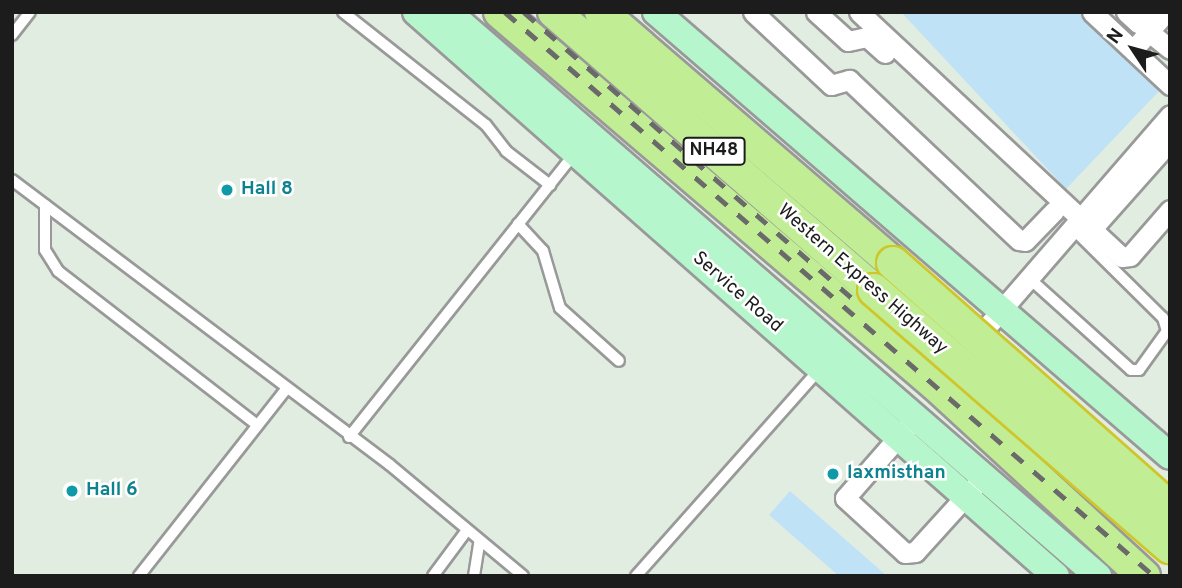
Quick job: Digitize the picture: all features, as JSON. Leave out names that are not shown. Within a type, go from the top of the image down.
[{"type":"highway","points":[[500,12],[936,384],[1144,576]]},
{"type":"highway","name":"Western Express Highway","points":[[554,12],[1170,547]]},
{"type":"highway","name":"Western Express Highway","points":[[601,12],[893,263],[1170,508]]},
{"type":"main road","name":"Service Road","points":[[416,12],[584,143],[646,198],[821,368],[857,384],[962,500],[1056,576]]},
{"type":"main road","points":[[448,12],[584,143]]},
{"type":"main road","points":[[483,12],[1134,576]]},
{"type":"main road","points":[[656,12],[1170,456]]},
{"type":"main road","points":[[646,198],[857,384]]},
{"type":"main road","points":[[902,432],[983,477],[1098,576]]},
{"type":"street","points":[[753,12],[831,85],[849,80],[1019,240],[1025,241],[1054,211]]},
{"type":"street","points":[[817,12],[848,41],[867,37],[1054,211],[1081,226]]},
{"type":"street","points":[[859,12],[1081,226],[1122,257],[1130,256],[1170,210]]},
{"type":"street","points":[[1126,12],[1138,23],[1156,12]]},
{"type":"street","points":[[1133,50],[1166,12]]},
{"type":"street","points":[[1096,14],[1170,85]]},
{"type":"street","points":[[1149,32],[1170,49]]},
{"type":"street","points":[[1081,226],[1170,115]]},
{"type":"street","points":[[936,384],[1029,278],[1170,141]]},
{"type":"street","points":[[902,432],[845,498],[905,553],[915,552],[983,477]]},
{"type":"lane","points":[[12,35],[30,12]]},
{"type":"lane","points":[[344,12],[486,125],[502,146],[550,185]]},
{"type":"lane","points":[[349,436],[584,143]]},
{"type":"lane","points":[[12,180],[349,436],[523,576]]},
{"type":"lane","points":[[45,205],[45,250],[58,271],[257,425]]},
{"type":"lane","points":[[519,224],[543,251],[560,308],[620,361]]},
{"type":"lane","points":[[1029,278],[1131,370],[1139,370],[1167,331],[1163,318],[1081,226]]},
{"type":"lane","points":[[636,576],[821,368]]},
{"type":"lane","points":[[139,576],[286,388]]},
{"type":"lane","points":[[433,576],[467,530]]},
{"type":"lane","points":[[474,576],[480,540]]},
{"type":"shaded area","points":[[901,12],[1078,12],[1161,89],[1066,189]]},
{"type":"shaded area","points":[[790,491],[887,576],[839,576],[769,515]]},
{"type":"railway","points":[[505,12],[1154,576]]},
{"type":"railway","points":[[524,12],[858,303]]},
{"type":"place","name":"Hall 8","points":[[227,190]]},
{"type":"place","name":"laxmisthan","points":[[833,474]]},
{"type":"place","name":"Hall 6","points":[[72,491]]}]
